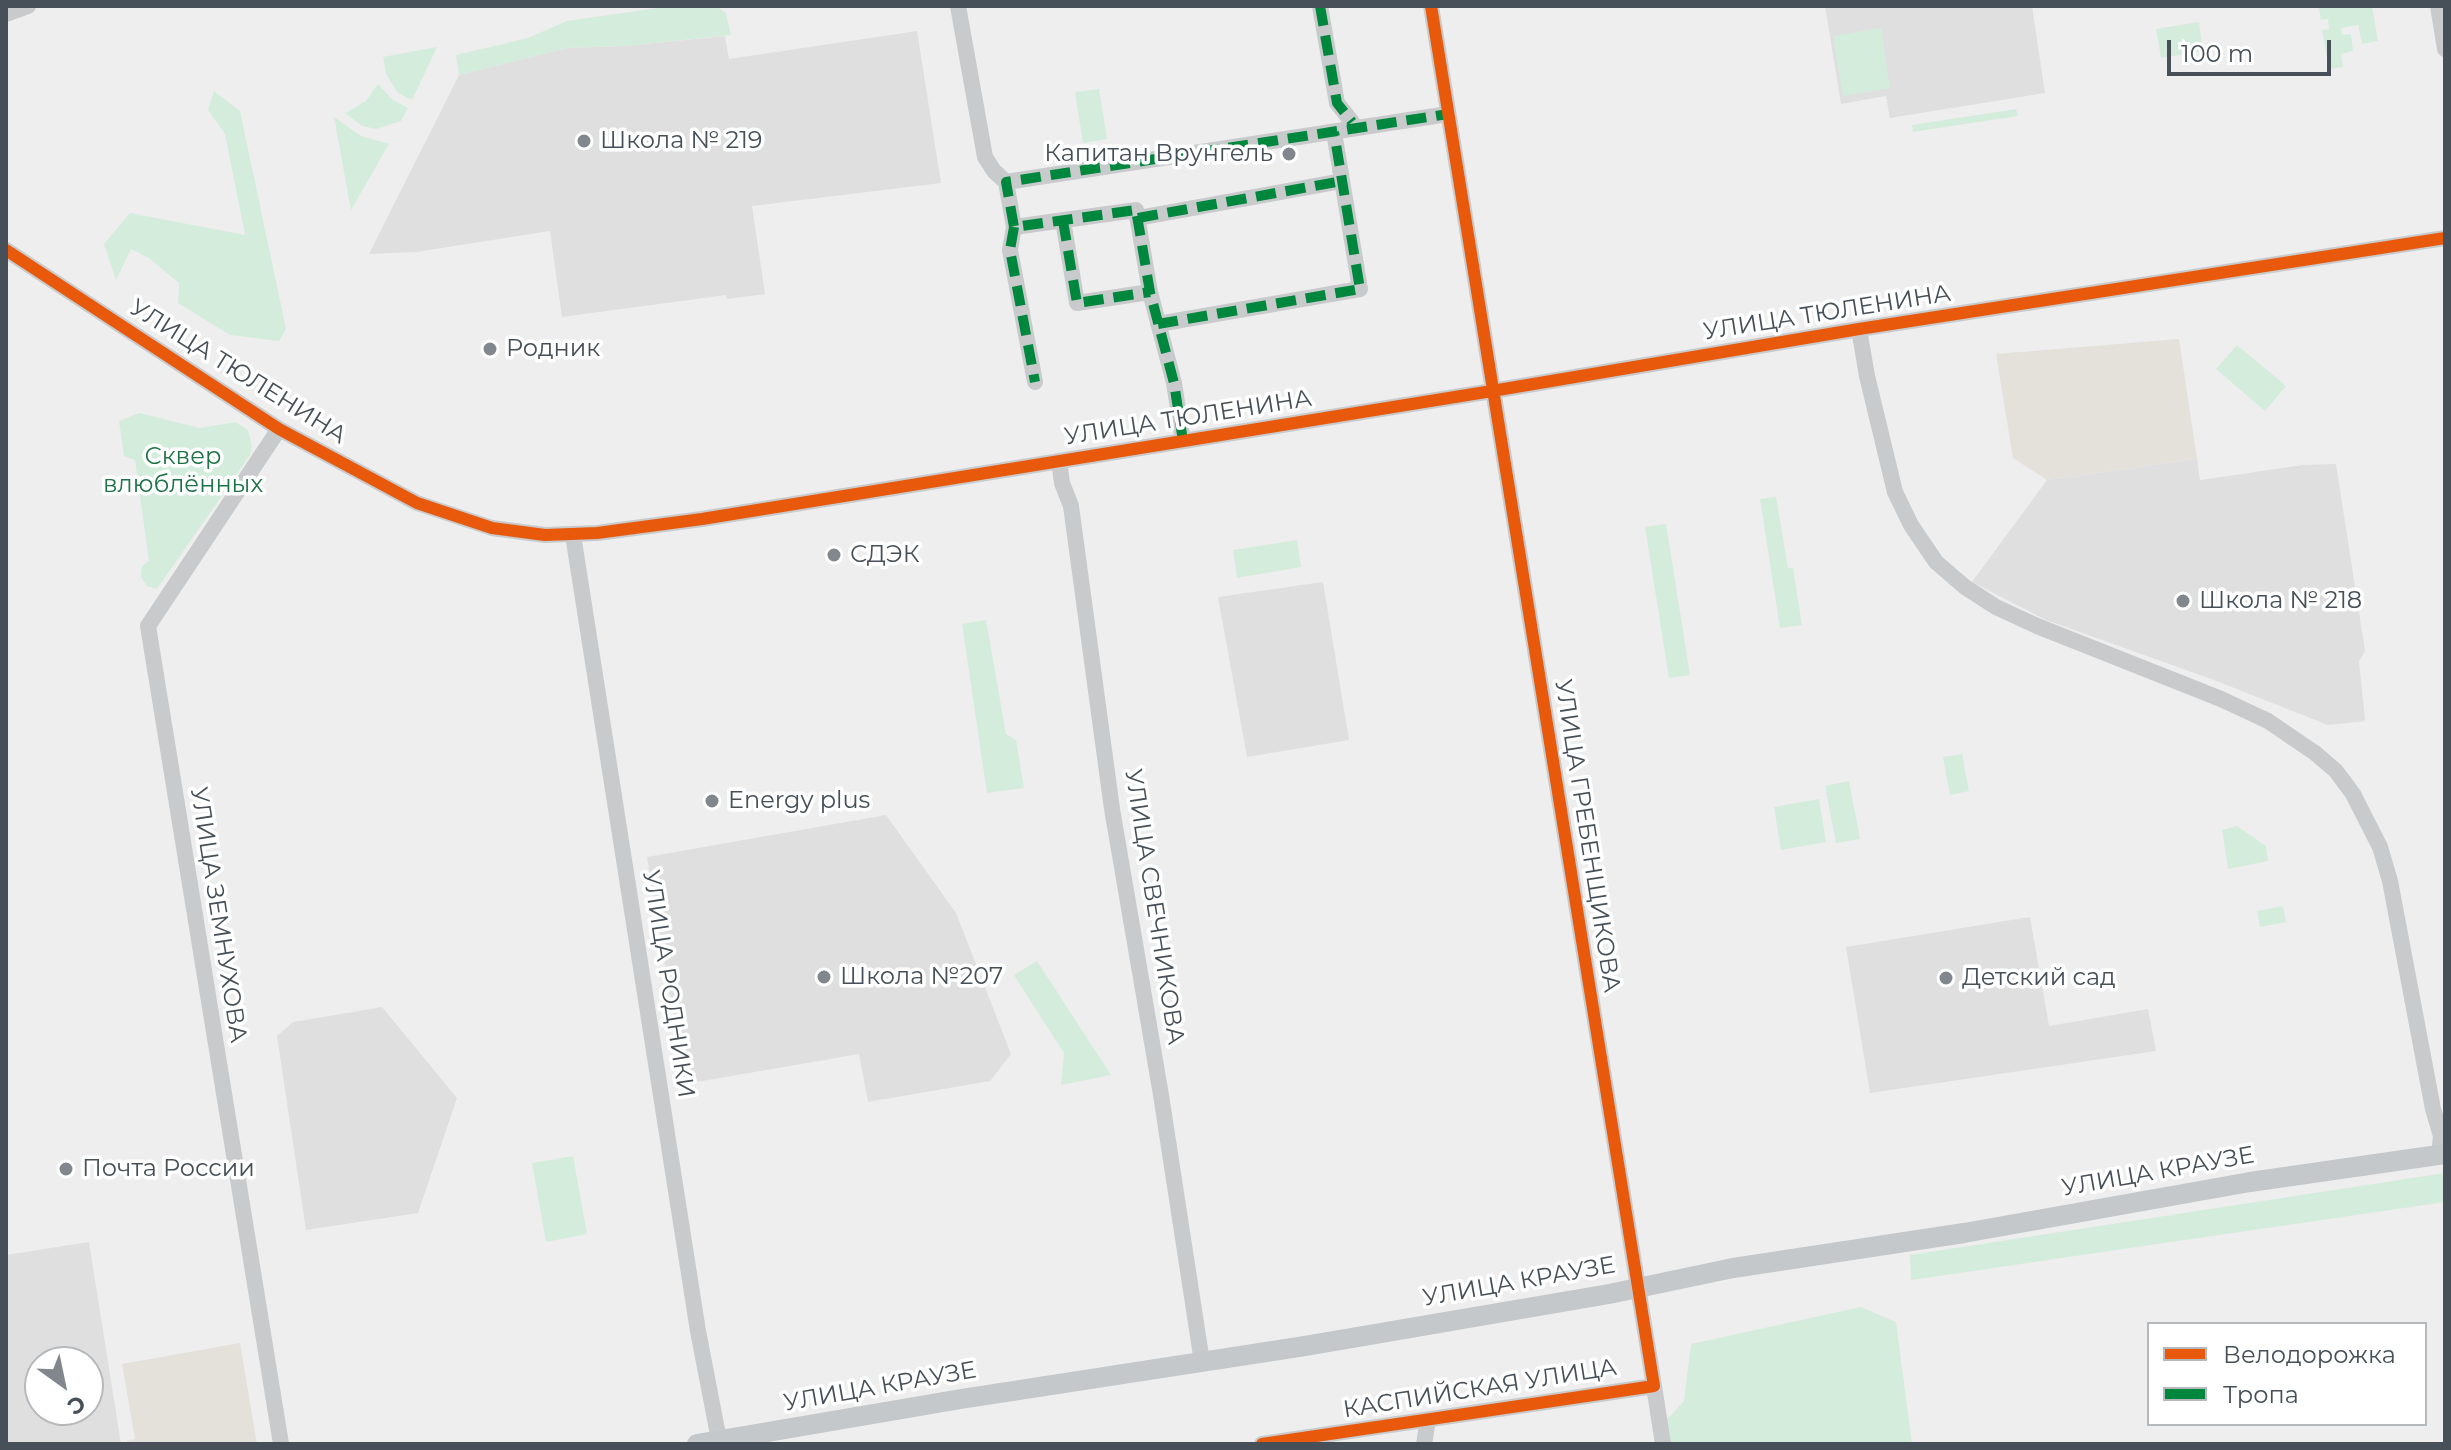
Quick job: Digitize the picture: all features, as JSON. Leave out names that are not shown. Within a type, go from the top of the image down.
[{"type":"main road","name":"УЛИЦА КРАУЗЕ","points":[[697,1444],[1202,1362],[1733,1268],[1964,1233],[2250,1182],[2442,1155]]},
{"type":"street","points":[[6,14],[28,6]]},
{"type":"street","points":[[958,6],[985,157],[1006,182],[1014,227],[1010,250],[1035,382]]},
{"type":"street","points":[[1320,6],[1337,103],[1352,122]]},
{"type":"street","name":"УЛИЦА ГРЕБЕНЩИКОВА","points":[[1431,6],[1639,1287]]},
{"type":"street","points":[[2438,6],[2445,49]]},
{"type":"street","points":[[1006,182],[1448,114]]},
{"type":"street","points":[[1158,324],[1360,289],[1334,132]]},
{"type":"street","points":[[1138,218],[1342,181]]},
{"type":"street","points":[[1014,227],[1136,210],[1150,292],[1174,383],[1183,441]]},
{"type":"street","points":[[1063,221],[1077,303],[1150,292]]},
{"type":"street","name":"УЛИЦА ТЮЛЕНИНА","points":[[6,250],[279,429],[417,503],[492,528],[545,535],[573,535],[702,519],[1859,329],[2445,238]]},
{"type":"street","points":[[1859,329],[1895,492],[1911,525],[1936,562],[1965,587],[1996,607],[2268,721],[2336,771],[2353,794],[2380,847],[2390,881],[2433,1109],[2441,1136],[2442,1155]]},
{"type":"street","name":"УЛИЦА ЗЕМНУХОВА","points":[[279,429],[148,626],[281,1444]]},
{"type":"street","name":"УЛИЦА СВЕЧНИКОВА","points":[[1059,461],[1062,483],[1071,506],[1115,824],[1202,1362]]},
{"type":"street","name":"УЛИЦА РОДНИКИ","points":[[573,535],[698,1331],[719,1440]]},
{"type":"street","name":"КАСПИЙСКАЯ УЛИЦА","points":[[1262,1444],[1654,1386],[1639,1287]]},
{"type":"street","points":[[1654,1386],[1663,1444]]},
{"type":"street","points":[[1424,1444],[1428,1420]]},
{"type":"shaded area","points":[[1825,6],[2032,6],[2045,93],[1890,118],[1886,96],[1841,104]]},
{"type":"shaded area","name":"Школа № 219","points":[[917,31],[941,183],[752,206],[765,294],[727,299],[726,295],[562,317],[550,231],[416,252],[369,254],[459,75],[567,48],[725,36],[729,59]]},
{"type":"shaded area","points":[[2179,339],[2197,459],[2047,480],[2013,458],[1996,354]]},
{"type":"shaded area","name":"Школа № 218","points":[[2197,459],[2200,480],[2303,465],[2336,464],[2365,651],[2359,661],[2365,721],[2328,725],[2046,620],[1972,582],[2047,480]]},
{"type":"shaded area","points":[[1323,582],[1349,740],[1247,757],[1218,597]]},
{"type":"shaded area","name":"Школа №207","points":[[886,815],[956,913],[1011,1054],[990,1081],[868,1102],[859,1054],[685,1084],[647,857]]},
{"type":"shaded area","name":"Детский сад","points":[[2030,917],[2049,1026],[2148,1009],[2156,1051],[1870,1093],[1846,947]]},
{"type":"shaded area","points":[[382,1007],[457,1098],[418,1213],[306,1230],[277,1036],[293,1022]]},
{"type":"shaded area","points":[[89,1242],[121,1444],[6,1444],[6,1255]]},
{"type":"shaded area","points":[[240,1343],[257,1444],[127,1444],[127,1441],[135,1439],[122,1364]]},
{"type":"green space","points":[[672,6],[716,6],[726,13],[731,35],[624,46],[567,48],[459,75],[456,55],[528,38],[567,21]]},
{"type":"green space","points":[[2318,6],[2372,6],[2378,41],[2362,44],[2358,25],[2341,28],[2342,35],[2351,34],[2353,51],[2341,54],[2343,67],[2329,69],[2322,30],[2329,29],[2328,19],[2321,20]]},
{"type":"green space","points":[[2199,22],[2203,51],[2161,58],[2156,29]]},
{"type":"green space","points":[[1881,28],[1890,88],[1843,96],[1833,36]]},
{"type":"green space","points":[[437,47],[412,100],[398,93],[386,74],[383,57]]},
{"type":"green space","points":[[378,84],[393,100],[408,108],[401,121],[376,129],[362,126],[345,113],[366,101]]},
{"type":"green space","points":[[1099,89],[1107,139],[1083,143],[1075,92]]},
{"type":"green space","points":[[214,91],[240,111],[286,329],[279,341],[230,335],[178,303],[179,283],[149,258],[131,249],[116,280],[104,244],[130,213],[245,235],[225,134],[208,110]]},
{"type":"green space","points":[[2016,109],[2018,116],[1913,132],[1912,125]]},
{"type":"green space","points":[[334,117],[361,136],[389,144],[351,210]]},
{"type":"green space","points":[[2237,345],[2286,386],[2265,411],[2216,369]]},
{"type":"green space","name":"Сквер влюблённых","points":[[139,413],[200,428],[235,422],[248,430],[252,446],[250,455],[157,589],[147,586],[141,577],[142,566],[149,561],[135,460],[124,456],[119,421]]},
{"type":"green space","points":[[1776,497],[1788,568],[1793,568],[1802,625],[1780,628],[1760,499]]},
{"type":"green space","points":[[1666,524],[1690,675],[1669,678],[1645,527]]},
{"type":"green space","points":[[1297,540],[1301,567],[1237,578],[1233,550]]},
{"type":"green space","points":[[986,620],[1006,734],[1016,740],[1024,788],[987,793],[962,624]]},
{"type":"green space","points":[[1962,754],[1969,791],[1950,795],[1943,757]]},
{"type":"green space","points":[[1849,781],[1860,839],[1836,843],[1825,786]]},
{"type":"green space","points":[[1819,799],[1826,842],[1781,850],[1774,807]]},
{"type":"green space","points":[[2237,826],[2266,846],[2268,861],[2228,869],[2222,830]]},
{"type":"green space","points":[[2283,906],[2286,922],[2260,927],[2257,911]]},
{"type":"green space","points":[[1037,961],[1111,1075],[1061,1085],[1064,1053],[1014,975]]},
{"type":"green space","points":[[573,1156],[587,1234],[546,1242],[532,1163]]},
{"type":"green space","points":[[2445,1173],[2445,1202],[1911,1280],[1910,1255]]},
{"type":"green space","points":[[1861,1307],[1896,1322],[1912,1444],[1659,1444],[1659,1428],[1684,1401],[1691,1344]]},
{"type":"marked path","points":[[1320,6],[1337,103],[1352,122]]},
{"type":"marked path","points":[[1183,441],[1174,383],[1150,292],[1136,210],[1014,227],[1006,182],[1448,114]]},
{"type":"marked path","points":[[1158,324],[1360,289],[1334,132]]},
{"type":"marked path","points":[[1138,218],[1342,181]]},
{"type":"marked path","points":[[1063,221],[1077,303],[1150,292]]},
{"type":"marked path","points":[[1014,227],[1010,250],[1035,382]]},
{"type":"cycle path","points":[[1262,1444],[1654,1386],[1431,6]]},
{"type":"cycle path","points":[[6,250],[279,429],[417,503],[492,528],[545,535],[597,533],[702,519],[1859,329],[2445,238]]},
{"type":"place","name":"Школа № 219","points":[[584,141]]},
{"type":"place","name":"Капитан Врунгель","points":[[1289,154]]},
{"type":"place","name":"Родник","points":[[490,349]]},
{"type":"place","name":"СДЭК","points":[[834,555]]},
{"type":"place","name":"Школа № 218","points":[[2183,601]]},
{"type":"place","name":"Energy plus","points":[[712,801]]},
{"type":"place","name":"Школа №207","points":[[824,977]]},
{"type":"place","name":"Детский сад","points":[[1946,978]]},
{"type":"place","name":"Почта России","points":[[66,1169]]}]
